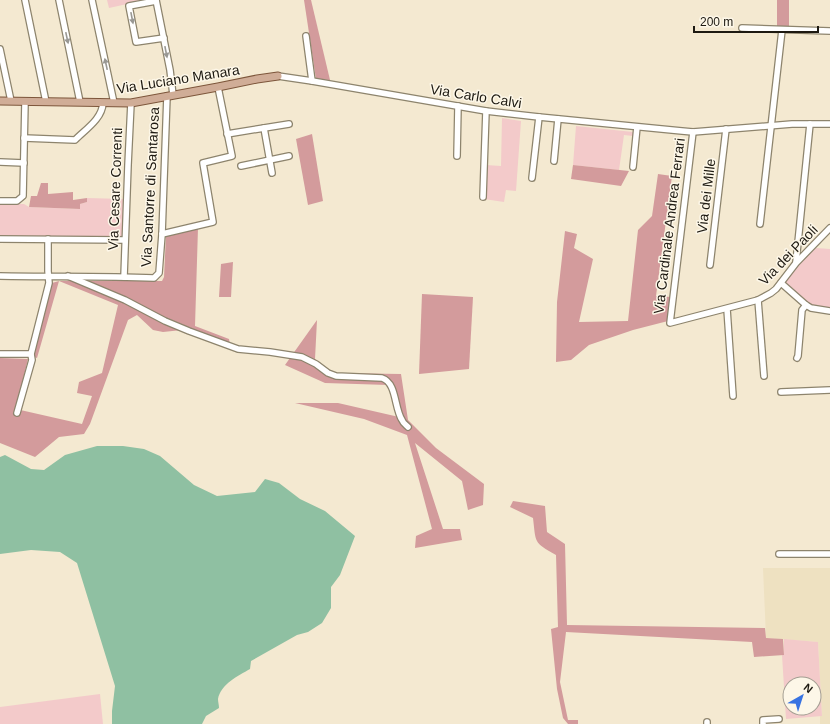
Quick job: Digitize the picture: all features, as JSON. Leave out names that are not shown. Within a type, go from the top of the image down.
[{"type":"main road","name":"Via Luciano Manara","points":[[0,101],[131,103],[278,76]]},
{"type":"street","points":[[25,0],[46,102]]},
{"type":"street","points":[[59,0],[80,102]]},
{"type":"street","points":[[92,0],[114,102]]},
{"type":"street","points":[[156,0],[129,6],[136,42],[164,38]]},
{"type":"street","name":"Via Santorre di Santarosa","points":[[124,277],[154,278],[159,273],[170,96],[170,70],[156,0]]},
{"type":"street","points":[[742,28],[830,31]]},
{"type":"street","points":[[760,224],[782,30]]},
{"type":"street","points":[[306,36],[312,81]]},
{"type":"street","points":[[0,49],[11,101]]},
{"type":"street","name":"Via Luciano Manara","points":[[278,76],[312,81]]},
{"type":"street","name":"Via Carlo Calvi","points":[[312,81],[486,111],[693,132],[792,124],[830,124]]},
{"type":"street","points":[[162,234],[213,222],[203,163],[232,156],[218,88]]},
{"type":"street","points":[[0,201],[18,201],[23,196],[25,102]]},
{"type":"street","points":[[24,138],[75,140],[98,117],[103,102]]},
{"type":"street","name":"Via Cesare Correnti","points":[[124,277],[131,103]]},
{"type":"street","points":[[457,156],[458,106]]},
{"type":"street","points":[[483,197],[486,111]]},
{"type":"street","points":[[532,178],[538,117]]},
{"type":"street","points":[[554,161],[558,119]]},
{"type":"street","points":[[228,134],[288,124]]},
{"type":"street","points":[[796,263],[810,124]]},
{"type":"street","points":[[633,167],[637,127]]},
{"type":"street","points":[[264,128],[272,173]]},
{"type":"street","name":"Via dei Mille","points":[[710,265],[726,129]]},
{"type":"street","name":"Via Cardinale Andrea Ferrari","points":[[670,323],[693,132]]},
{"type":"street","points":[[241,166],[289,156]]},
{"type":"street","points":[[0,162],[24,163]]},
{"type":"street","name":"Via dei Paoli","points":[[670,323],[758,300],[771,293],[781,283],[796,263],[830,228]]},
{"type":"street","points":[[0,239],[126,240]]},
{"type":"street","points":[[17,413],[32,360],[31,354],[50,283],[48,277],[48,240]]},
{"type":"street","points":[[0,276],[124,277]]},
{"type":"street","points":[[68,276],[125,300],[165,321],[238,349],[302,357],[316,364],[328,373],[336,376],[386,379],[390,384],[402,420],[408,428]]},
{"type":"street","points":[[781,283],[811,308],[830,311]]},
{"type":"street","points":[[758,300],[764,376]]},
{"type":"street","points":[[797,358],[802,310],[806,305]]},
{"type":"street","points":[[727,309],[733,396]]},
{"type":"street","points":[[0,354],[31,354]]},
{"type":"street","points":[[781,392],[830,390]]},
{"type":"street","points":[[779,554],[830,554]]},
{"type":"street","points":[[763,724],[763,720],[779,719]]},
{"type":"shaded area","points":[[107,0],[145,0],[109,8]]},
{"type":"shaded area","points":[[304,0],[311,0],[330,80],[316,79]]},
{"type":"shaded area","points":[[777,0],[789,0],[789,26],[777,27]]},
{"type":"shaded area","points":[[502,118],[521,121],[516,191],[506,190],[504,202],[484,199],[486,165],[501,166]]},
{"type":"shaded area","points":[[576,126],[633,132],[633,136],[624,135],[619,170],[573,165]]},
{"type":"shaded area","points":[[312,134],[323,201],[308,205],[296,139]]},
{"type":"shaded area","points":[[573,165],[629,171],[621,186],[571,179]]},
{"type":"shaded area","points":[[658,174],[672,176],[656,296],[671,297],[668,321],[633,330],[589,345],[571,360],[556,362],[557,302],[565,231],[577,234],[574,248],[593,259],[579,322],[628,321],[638,230],[652,216]]},
{"type":"shaded area","points":[[41,183],[48,183],[48,194],[73,192],[73,200],[87,198],[87,202],[80,204],[80,209],[29,207],[31,196],[37,196]]},
{"type":"shaded area","points":[[87,198],[124,199],[123,237],[0,236],[0,204],[24,204],[29,207],[80,209],[80,204],[87,202]]},
{"type":"shaded area","points":[[198,228],[195,326],[229,339],[230,346],[182,330],[163,332],[153,330],[137,315],[128,320],[90,424],[84,434],[59,437],[35,457],[0,443],[0,358],[28,359],[16,409],[82,424],[92,396],[77,393],[79,382],[102,373],[118,305],[59,281],[162,281],[164,277],[166,235]]},
{"type":"shaded area","points":[[816,248],[830,249],[830,308],[813,306],[785,283],[798,265]]},
{"type":"shaded area","points":[[233,262],[231,297],[219,297],[221,264]]},
{"type":"shaded area","points":[[59,281],[37,358],[34,357],[34,355],[52,283]]},
{"type":"shaded area","points":[[422,294],[473,297],[469,369],[419,374]]},
{"type":"shaded area","points":[[317,320],[315,359],[328,369],[337,373],[401,374],[408,420],[436,448],[484,484],[483,505],[468,510],[462,481],[415,443],[443,529],[460,529],[462,540],[415,548],[416,536],[432,529],[407,435],[364,419],[295,403],[338,403],[399,417],[388,385],[325,383],[285,365]]},
{"type":"shaded area","points":[[97,446],[123,446],[144,449],[160,456],[194,485],[217,496],[255,492],[265,479],[279,483],[300,499],[325,511],[355,536],[340,575],[331,587],[331,608],[322,623],[308,632],[297,635],[251,661],[250,669],[226,685],[218,699],[219,708],[206,716],[202,724],[112,724],[115,686],[77,563],[60,552],[31,550],[0,554],[0,457],[5,455],[31,469],[44,470],[65,455]]},
{"type":"shaded area","points":[[513,501],[545,506],[547,532],[565,544],[567,625],[765,628],[766,638],[783,639],[784,655],[754,657],[752,642],[566,632],[560,682],[568,720],[578,720],[578,724],[568,724],[563,718],[557,689],[551,629],[558,627],[556,555],[539,544],[536,537],[533,518],[510,507]]},
{"type":"shaded area","points":[[763,568],[830,568],[830,724],[820,724],[820,716],[822,716],[822,676],[820,676],[818,642],[766,638]]},
{"type":"shaded area","points":[[784,639],[818,642],[820,676],[783,676],[782,655],[784,655]]},
{"type":"shaded area","points":[[100,694],[103,724],[0,724],[0,707]]},
{"type":"shaded area","points":[[786,716],[822,716],[786,719]]}]
